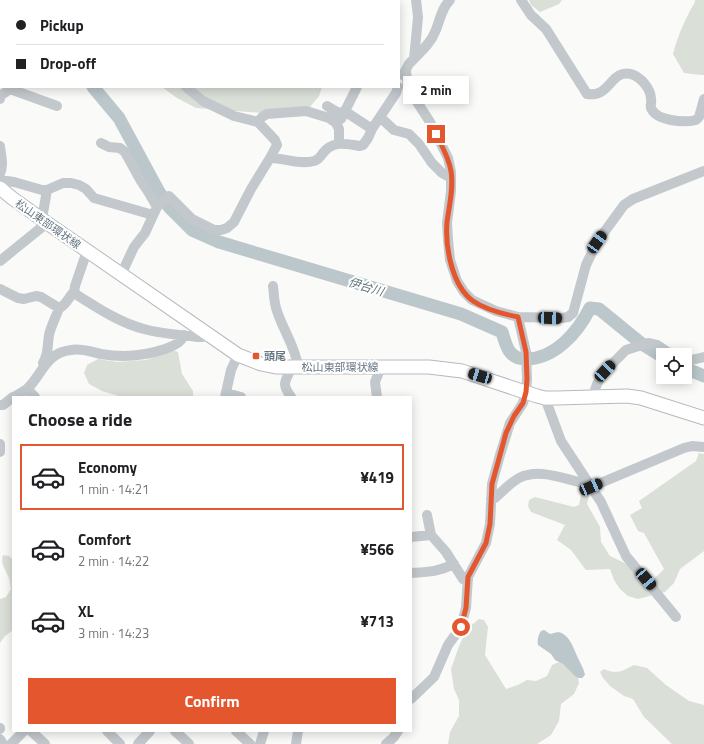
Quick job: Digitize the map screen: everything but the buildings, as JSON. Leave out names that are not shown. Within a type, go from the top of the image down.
[{"type":"main road","name":"松山東部環状線","points":[[0,188],[44,221],[238,355],[260,364],[276,367],[429,367],[462,371],[545,398],[627,396],[641,398],[704,418]]},
{"type":"street","points":[[414,60],[418,17],[416,0]]},
{"type":"street","points":[[400,84],[409,65],[428,44],[435,32],[445,4],[450,0]]},
{"type":"street","points":[[521,0],[531,14],[546,29],[587,94],[598,94],[607,88],[618,75],[625,73],[633,75],[644,81],[651,99],[650,105],[655,114],[678,122],[696,120],[699,117],[704,99]]},
{"type":"street","points":[[406,71],[408,88],[430,122],[448,158],[451,172],[451,191],[447,224],[448,240],[450,260],[457,281],[464,292],[472,300],[496,311],[518,317],[568,317],[573,313],[586,265],[597,242],[624,205],[633,199],[704,172]]},
{"type":"street","points":[[0,99],[1,95],[11,88],[57,106]]},
{"type":"street","points":[[121,275],[134,247],[146,233],[159,206],[169,196],[192,219],[214,230],[227,228],[234,222],[251,189],[277,145],[275,140],[258,122],[234,116],[203,101],[187,88]]},
{"type":"street","points":[[338,126],[357,88]]},
{"type":"street","points":[[270,158],[314,161],[320,158],[330,146],[339,143],[360,146],[363,145],[398,88]]},
{"type":"street","points":[[328,106],[337,112],[349,114],[372,129]]},
{"type":"street","points":[[258,122],[267,114],[306,111],[328,118],[336,123],[339,129],[339,143]]},
{"type":"street","points":[[380,117],[394,130],[409,134],[419,144],[432,163],[442,173],[451,178]]},
{"type":"street","points":[[101,143],[109,147],[120,148],[125,152],[159,206]]},
{"type":"street","points":[[0,146],[2,169],[0,174]]},
{"type":"street","points":[[0,180],[14,182],[42,190],[71,183],[86,189],[94,198],[159,206]]},
{"type":"street","points":[[0,261],[44,221],[47,190]]},
{"type":"street","points":[[41,370],[41,366],[48,353],[50,332],[59,308],[63,307],[74,292],[87,251]]},
{"type":"street","points":[[273,286],[276,310],[286,331],[289,343],[297,356],[295,367],[284,383],[284,388],[290,396]]},
{"type":"street","points":[[0,289],[18,298],[24,299],[36,296],[41,297],[59,308]]},
{"type":"street","points":[[74,292],[96,307],[125,323],[144,330],[200,337],[208,334]]},
{"type":"street","points":[[412,697],[434,677],[448,645],[461,627],[466,608],[468,577],[486,543],[490,524],[492,484],[506,433],[514,416],[523,403],[526,392],[526,352],[518,317]]},
{"type":"street","points":[[15,396],[26,390],[53,356],[64,351],[80,349],[102,354],[139,356],[153,353],[177,344],[184,335]]},
{"type":"street","points":[[596,396],[595,390],[597,384],[605,371],[626,350],[648,343],[657,345],[662,348]]},
{"type":"street","points":[[226,395],[231,370],[238,355]]},
{"type":"street","points":[[692,360],[704,357]]},
{"type":"street","points":[[377,396],[375,382],[381,367]]},
{"type":"street","points":[[26,390],[33,396]]},
{"type":"street","points":[[0,405],[3,405],[12,398]]},
{"type":"street","points":[[545,398],[561,441],[601,502],[626,556],[676,617]]},
{"type":"street","points":[[0,444],[0,452]]},
{"type":"street","points":[[491,500],[519,478],[530,474],[542,474],[590,486],[684,448],[692,446],[704,447]]},
{"type":"street","points":[[427,515],[430,535],[446,552],[463,579],[468,580]]},
{"type":"street","points":[[412,537],[430,535]]},
{"type":"street","points":[[412,573],[442,570],[454,564]]},
{"type":"street","points":[[11,744],[23,732]]},
{"type":"street","points":[[33,732],[45,744]]},
{"type":"street","points":[[108,732],[120,744]]},
{"type":"street","points":[[138,744],[149,732]]},
{"type":"street","points":[[176,732],[189,744]]},
{"type":"street","points":[[237,732],[250,744]]},
{"type":"street","points":[[260,744],[264,732]]},
{"type":"street","points":[[296,744],[298,732]]},
{"type":"street","points":[[386,744],[397,732]]},
{"type":"street","points":[[0,739],[2,744]]},
{"type":"shaded area","points":[[529,0],[562,0],[559,4],[540,12],[531,5]]},
{"type":"shaded area","points":[[695,0],[704,0],[704,75],[684,73],[673,54],[682,27]]},
{"type":"shaded area","points":[[163,88],[322,88],[319,96],[310,107],[292,111],[263,113],[196,108],[177,98]]},
{"type":"shaded area","points":[[173,350],[178,352],[182,374],[193,391],[193,396],[119,396],[102,391],[89,384],[84,373],[87,365],[98,359],[117,362],[146,360]]},
{"type":"shaded area","points":[[699,453],[704,454],[704,551],[680,569],[674,583],[665,592],[638,599],[628,596],[620,589],[614,580],[610,569],[586,570],[571,550],[557,540],[565,525],[531,512],[528,506],[529,500],[535,497],[574,507],[579,505],[583,487],[588,487],[590,492],[587,504],[600,527],[601,542],[610,556],[635,568],[653,580],[664,569],[644,533],[638,531],[630,515],[642,508],[639,501],[696,461]]},
{"type":"shaded area","points":[[3,555],[9,556],[12,559],[12,631],[5,636],[0,643],[0,599],[6,597],[11,589],[9,579],[2,563]]},
{"type":"shaded area","points":[[479,619],[484,620],[488,627],[485,655],[506,689],[527,680],[536,681],[547,676],[552,665],[559,662],[578,678],[579,683],[574,694],[561,704],[559,721],[551,735],[537,744],[448,744],[450,732],[459,716],[459,700],[454,689],[451,669],[459,646],[468,628]]},
{"type":"shaded area","points":[[544,630],[550,634],[558,632],[562,633],[569,639],[584,671],[585,675],[582,678],[575,676],[563,664],[555,660],[551,654],[538,645],[539,634]]},
{"type":"shaded area","points":[[634,665],[647,668],[666,685],[689,701],[704,705],[704,744],[672,744],[644,717],[633,699],[624,696],[610,686],[600,672],[604,669],[612,672],[619,672]]},
{"type":"waterway","name":"伊台川","points":[[94,88],[119,118],[159,192],[170,208],[192,230],[219,242],[461,314],[502,332],[510,352],[519,358],[537,358],[556,349],[572,335],[590,308],[599,309],[642,344],[656,353]]},
{"type":"waterway","name":"伊台川","points":[[692,371],[704,376]]},
{"type":"place","name":"頭尾","points":[[256,356]]},
{"type":"route","points":[[436,134],[448,158],[451,172],[451,191],[447,224],[450,260],[457,281],[464,292],[472,300],[484,307],[518,317],[526,352],[526,392],[523,403],[510,423],[506,433],[492,484],[490,524],[486,543],[468,577],[466,608],[461,627]]}]
